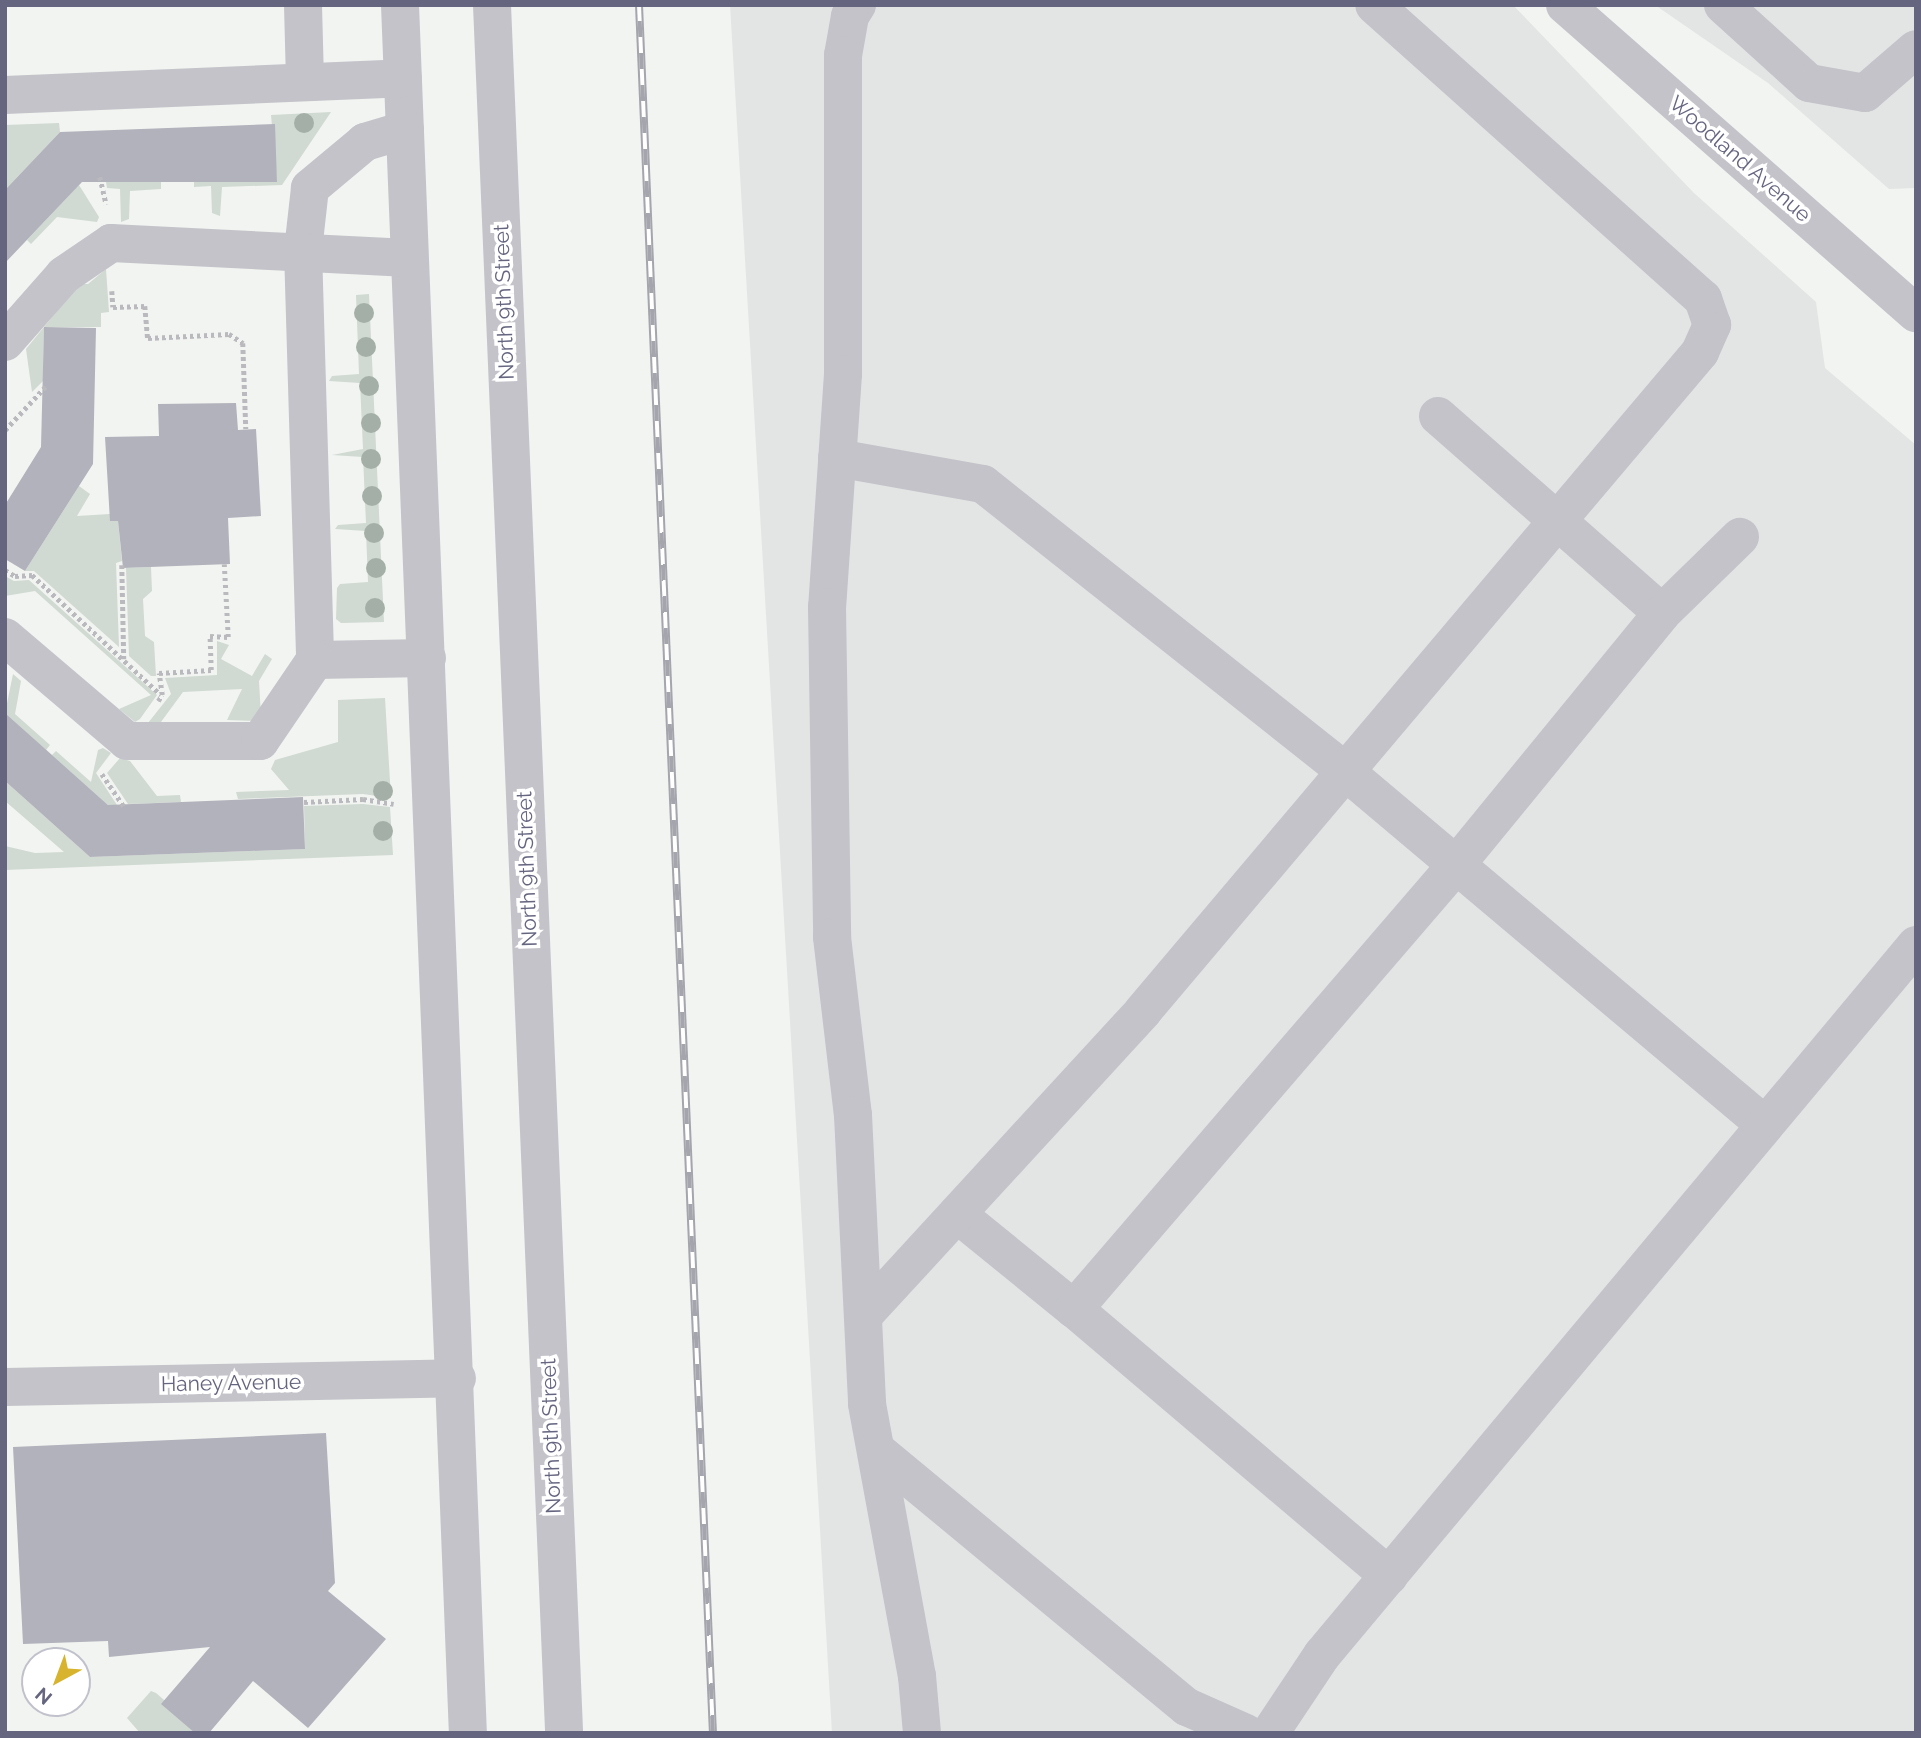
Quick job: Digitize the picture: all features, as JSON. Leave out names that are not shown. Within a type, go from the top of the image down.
[{"type":"street","points":[[303,5],[305,82]]},
{"type":"street","points":[[400,5],[457,1378],[468,1733]]},
{"type":"street","name":"North 9th Street","points":[[492,5],[564,1733]]},
{"type":"street","points":[[857,5],[850,16],[843,55],[842,374],[827,607],[832,937],[853,1115],[867,1404],[917,1676],[922,1733]]},
{"type":"street","points":[[863,1316],[1143,1011],[1700,352],[1712,325],[1703,299],[1374,5]]},
{"type":"street","name":"Woodland Avenue","points":[[1565,5],[1916,313]]},
{"type":"street","points":[[1723,5],[1810,83],[1865,93],[1916,49]]},
{"type":"street","points":[[5,95],[403,78]]},
{"type":"street","points":[[5,637],[127,741],[260,741],[314,660],[303,250],[310,188],[365,142],[405,130]]},
{"type":"street","points":[[5,342],[64,275],[110,243],[303,250],[409,258]]},
{"type":"street","points":[[1438,416],[1662,613]]},
{"type":"street","points":[[837,458],[982,484],[1346,772],[1765,1125]]},
{"type":"street","points":[[1074,1309],[1456,865],[1662,613],[1740,537]]},
{"type":"street","points":[[314,660],[427,658]]},
{"type":"street","points":[[1270,1733],[1322,1655],[1916,945]]},
{"type":"street","points":[[957,1214],[1074,1309],[1389,1576]]},
{"type":"street","name":"Haney Avenue","points":[[5,1387],[457,1378]]},
{"type":"street","points":[[876,1450],[1187,1707],[1246,1733]]},
{"type":"path","points":[[100,177],[107,211]]},
{"type":"path","points":[[112,282],[113,307],[145,306],[148,338],[229,334],[243,343],[246,429]]},
{"type":"path","points":[[5,430],[47,385]]},
{"type":"path","points":[[125,808],[102,773],[162,695],[159,673],[211,670],[210,636],[228,637],[224,564]]},
{"type":"path","points":[[122,565],[124,660]]},
{"type":"path","points":[[5,570],[15,576],[32,575],[162,695]]},
{"type":"path","points":[[304,802],[363,799],[395,804]]},
{"type":"shaded area","points":[[730,5],[1513,5],[1694,193],[1816,302],[1825,368],[1916,445],[1916,1733],[832,1733]]},
{"type":"shaded area","points":[[1655,5],[1916,5],[1916,188],[1889,189],[1768,83]]},
{"type":"shaded area","points":[[331,112],[282,185],[222,187],[220,216],[212,213],[211,186],[194,187],[194,180],[277,182],[271,115]]},
{"type":"shaded area","points":[[59,123],[60,132],[5,190],[5,125]]},
{"type":"shaded area","points":[[161,181],[161,189],[130,191],[129,219],[121,222],[120,189],[107,188],[106,182]]},
{"type":"shaded area","points":[[79,185],[99,217],[97,222],[57,217],[31,244],[27,240]]},
{"type":"shaded area","points":[[106,269],[109,312],[101,313],[101,327],[44,327],[43,381],[32,392],[26,349],[79,284],[88,284]]},
{"type":"shaded area","points":[[369,294],[384,622],[341,623],[336,619],[337,588],[340,584],[368,582],[366,531],[335,529],[338,525],[366,523],[363,457],[332,455],[363,449],[360,383],[329,381],[332,376],[359,374],[356,295]]},
{"type":"shaded area","points":[[79,486],[90,494],[77,516],[110,514],[110,521],[118,521],[122,561],[116,563],[119,647],[34,571],[25,571]]},
{"type":"shaded area","points":[[151,567],[152,591],[143,599],[145,636],[154,642],[156,676],[151,676],[129,656],[126,568]]},
{"type":"shaded area","points":[[5,576],[14,581],[29,580],[157,695],[140,719],[135,722],[119,709],[151,695],[35,591],[5,596]]},
{"type":"shaded area","points":[[217,641],[229,645],[221,659],[252,676],[265,654],[272,659],[259,681],[261,716],[256,721],[227,720],[242,689],[183,692],[158,726],[148,723],[171,694],[165,678],[217,675]]},
{"type":"shaded area","points":[[13,674],[21,681],[15,714],[50,745],[46,750],[5,713]]},
{"type":"shaded area","points":[[385,698],[391,798],[363,794],[238,799],[236,792],[289,790],[271,769],[275,760],[338,742],[338,700]]},
{"type":"shaded area","points":[[103,748],[111,753],[96,773],[117,805],[108,805],[52,755],[56,751],[91,782],[98,750]]},
{"type":"shaded area","points":[[120,758],[130,761],[157,796],[180,795],[181,802],[128,804],[107,773]]},
{"type":"shaded area","points":[[5,781],[90,857],[305,849],[304,806],[363,804],[390,807],[393,855],[5,870],[5,846],[35,853],[64,852],[5,801]]},
{"type":"shaded area","points":[[151,1691],[202,1733],[140,1733],[127,1718]]},
{"type":"building","points":[[275,124],[277,182],[82,182],[5,263],[5,190],[60,132]]},
{"type":"building","points":[[44,327],[96,328],[93,464],[25,571],[5,559],[5,505],[41,447]]},
{"type":"building","points":[[236,403],[238,430],[256,429],[261,516],[228,518],[230,564],[123,568],[118,521],[110,521],[105,437],[159,436],[158,404]]},
{"type":"building","points":[[5,713],[108,805],[303,797],[305,849],[90,857],[5,781]]},
{"type":"building","points":[[326,1433],[335,1583],[328,1591],[386,1639],[308,1728],[253,1681],[209,1733],[195,1733],[161,1704],[210,1647],[109,1657],[108,1641],[23,1644],[13,1447]]},
{"type":"railway","points":[[639,5],[713,1733]]}]
